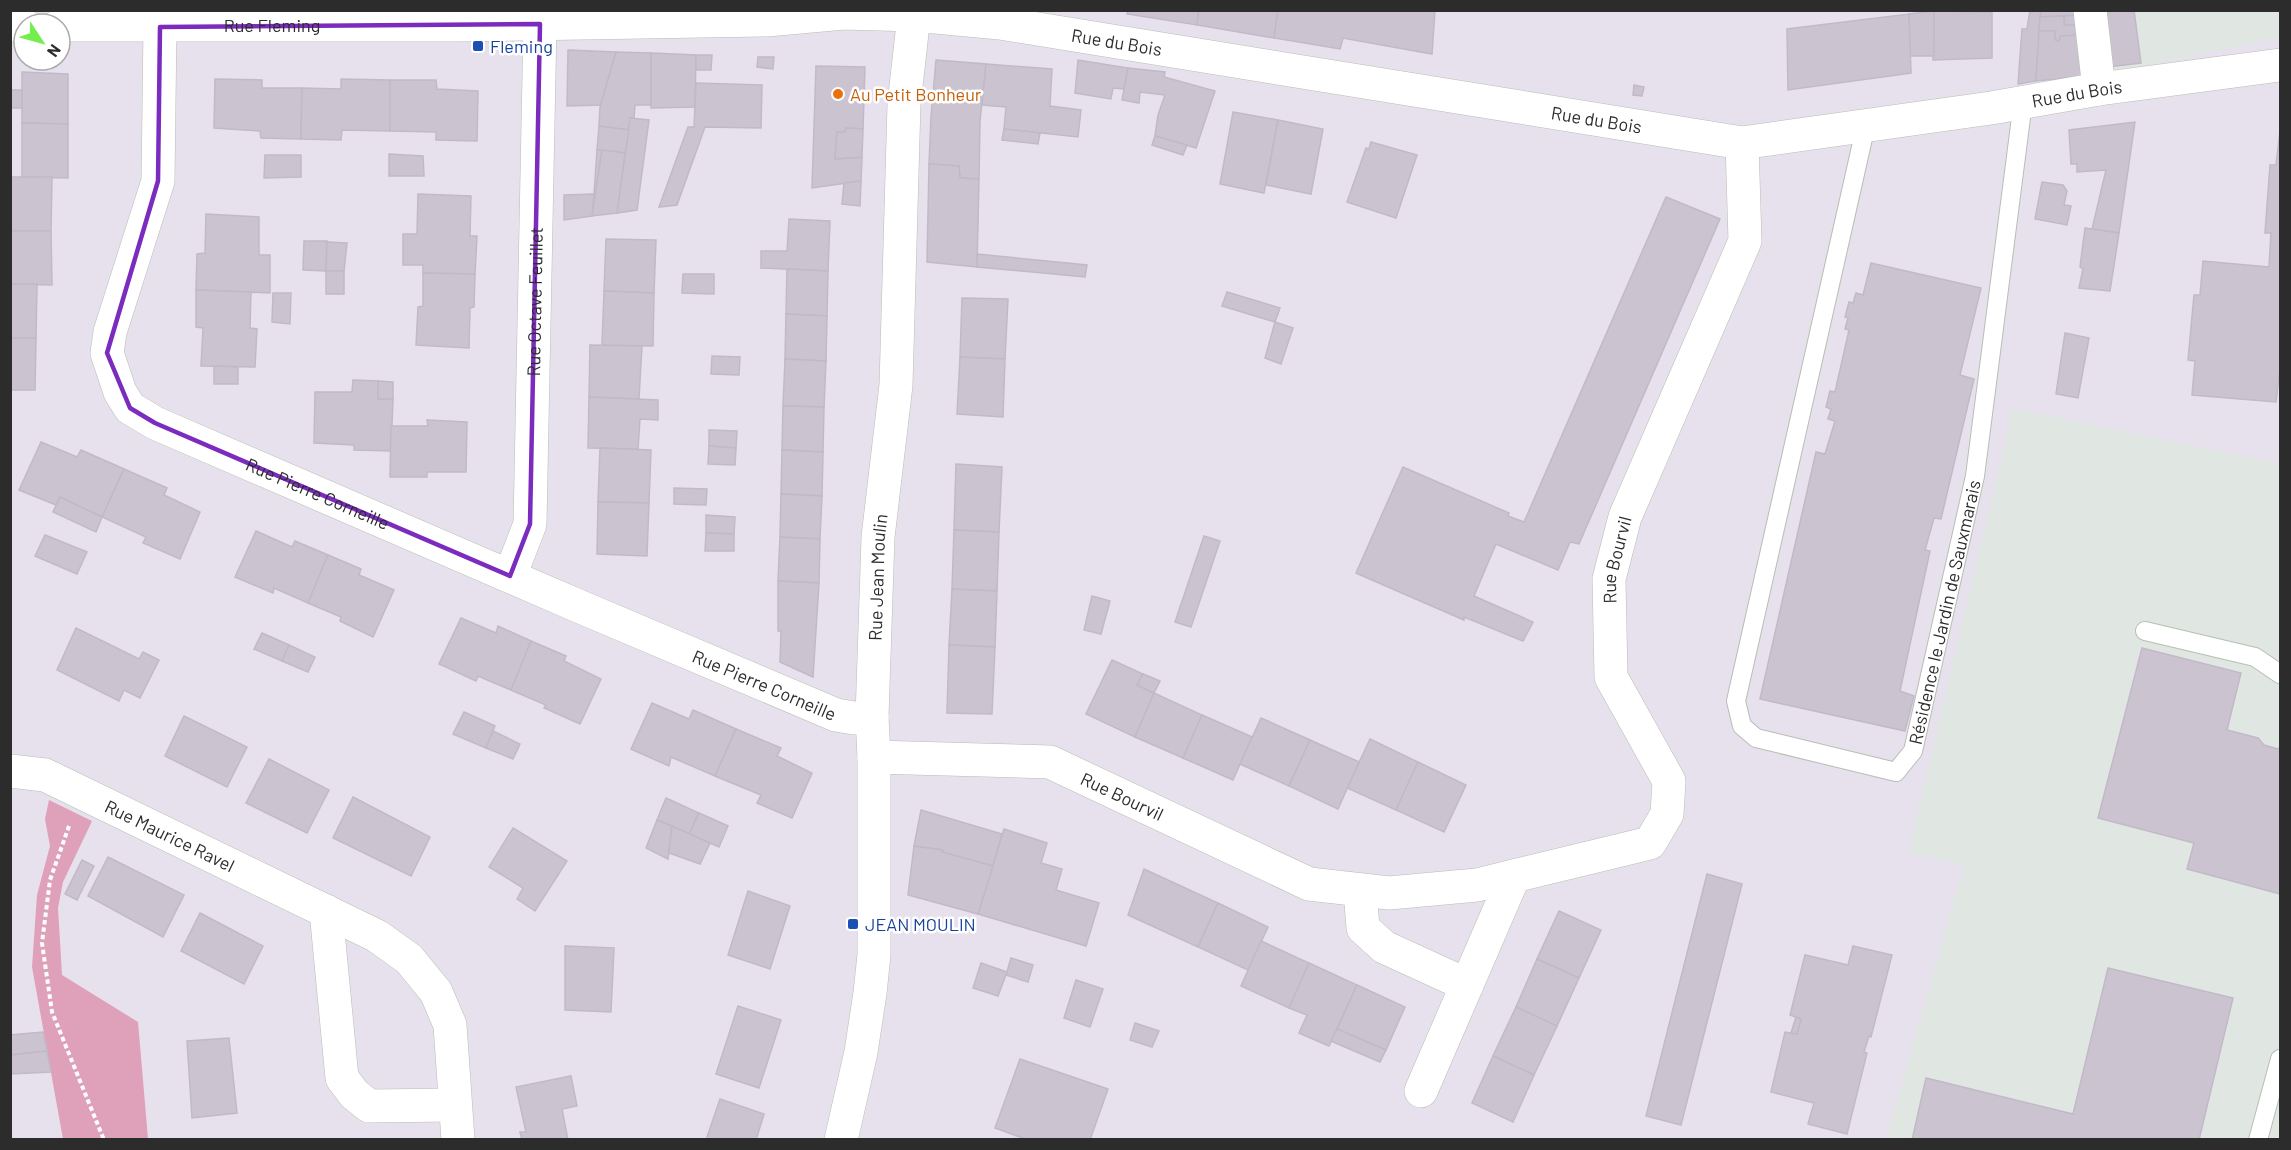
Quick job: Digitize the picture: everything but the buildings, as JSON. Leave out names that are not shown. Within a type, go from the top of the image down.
[{"type":"street","points":[[2090,10],[2099,89]]},
{"type":"street","name":"Rue Fleming","points":[[72,26],[160,27],[457,18],[540,24],[767,20],[843,12],[914,15]]},
{"type":"street","name":"Rue du Bois","points":[[914,15],[999,23],[1742,143],[2099,89],[2280,65]]},
{"type":"street","name":"Rue Jean Moulin","points":[[840,1140],[861,1052],[873,955],[874,757],[872,717],[878,537],[896,385],[904,104],[914,15]]},
{"type":"street","name":"Rue Octave Feuillet","points":[[510,576],[530,524],[540,24]]},
{"type":"street","name":"Rue Pierre Corneille","points":[[160,27],[158,181],[110,332],[107,353],[120,392],[130,408],[165,428],[836,715],[854,718],[872,717]]},
{"type":"street","name":"Rue Bourvil","points":[[874,757],[1050,762],[1309,884],[1360,890],[1389,893],[1476,885],[1650,843],[1667,814],[1669,781],[1611,677],[1609,579],[1624,518],[1745,241],[1742,143]]},
{"type":"street","name":"Rue Maurice Ravel","points":[[10,771],[45,775],[377,936],[409,959],[436,992],[450,1025],[458,1140]]},
{"type":"street","points":[[1421,1091],[1514,876]]},
{"type":"street","points":[[1360,890],[1364,928],[1384,947],[1467,985]]},
{"type":"street","points":[[326,911],[342,1078],[354,1094],[369,1106],[455,1105]]},
{"type":"lane","name":"Résidence le Jardin de Sauxmarais","points":[[1866,125],[1736,701],[1742,726],[1756,738],[1896,772],[1913,751],[1976,476],[2023,102]]},
{"type":"lane","points":[[2145,631],[2256,657],[2280,674]]},
{"type":"lane","points":[[2258,1140],[2280,1059]]},
{"type":"path","points":[[81,792],[50,880],[42,943],[52,1012],[104,1140]]},
{"type":"highlighted area","points":[[540,24],[530,524],[510,576],[155,423],[130,408],[107,353],[158,181],[160,27]]},
{"type":"shaded area","points":[[2103,11],[2280,11],[2280,38],[2108,73]]},
{"type":"shaded area","points":[[2013,408],[2280,464],[2280,1139],[1886,1140],[1964,865],[1908,853]]},
{"type":"shaded area","points":[[49,800],[92,821],[63,882],[58,908],[62,975],[138,1022],[148,1139],[63,1139],[32,967],[37,895],[50,846],[45,819]]},
{"type":"place","name":"Fleming","points":[[478,46]]},
{"type":"place","name":"Au Petit Bonheur","points":[[838,94]]},
{"type":"place","name":"JEAN MOULIN","points":[[853,924]]}]
